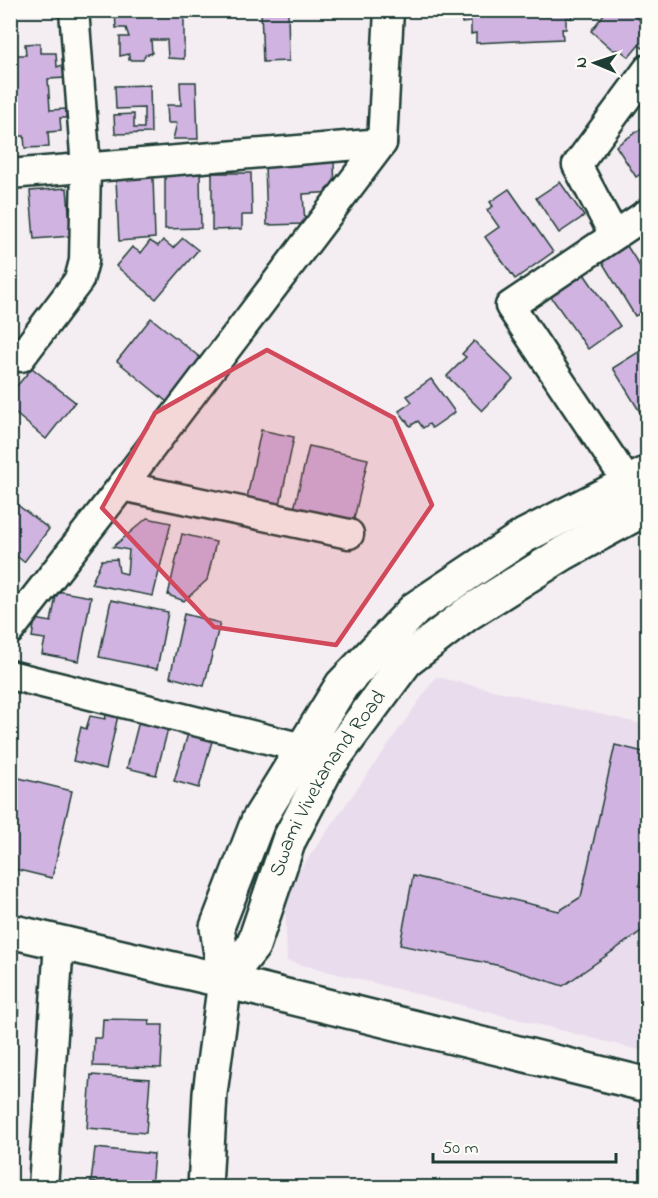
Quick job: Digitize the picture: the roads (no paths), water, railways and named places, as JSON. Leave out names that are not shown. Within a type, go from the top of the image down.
[{"type":"main road","name":"Swami Vivekanand Road","points":[[225,981],[253,946],[315,758],[406,661],[466,614],[564,553],[641,488]]},
{"type":"main road","points":[[10,931],[225,981],[648,1085]]},
{"type":"main road","points":[[205,1188],[210,1093],[225,981]]},
{"type":"street","points":[[14,358],[79,280],[84,261],[86,168],[74,10]]},
{"type":"street","points":[[10,630],[382,143],[389,10]]},
{"type":"street","points":[[614,235],[577,165],[648,69]]},
{"type":"street","points":[[10,174],[382,143]]},
{"type":"street","points":[[641,488],[510,306],[648,213]]},
{"type":"street","points":[[122,486],[349,534]]},
{"type":"street","points":[[10,675],[315,758]]},
{"type":"street","points":[[43,1188],[59,942]]}]
